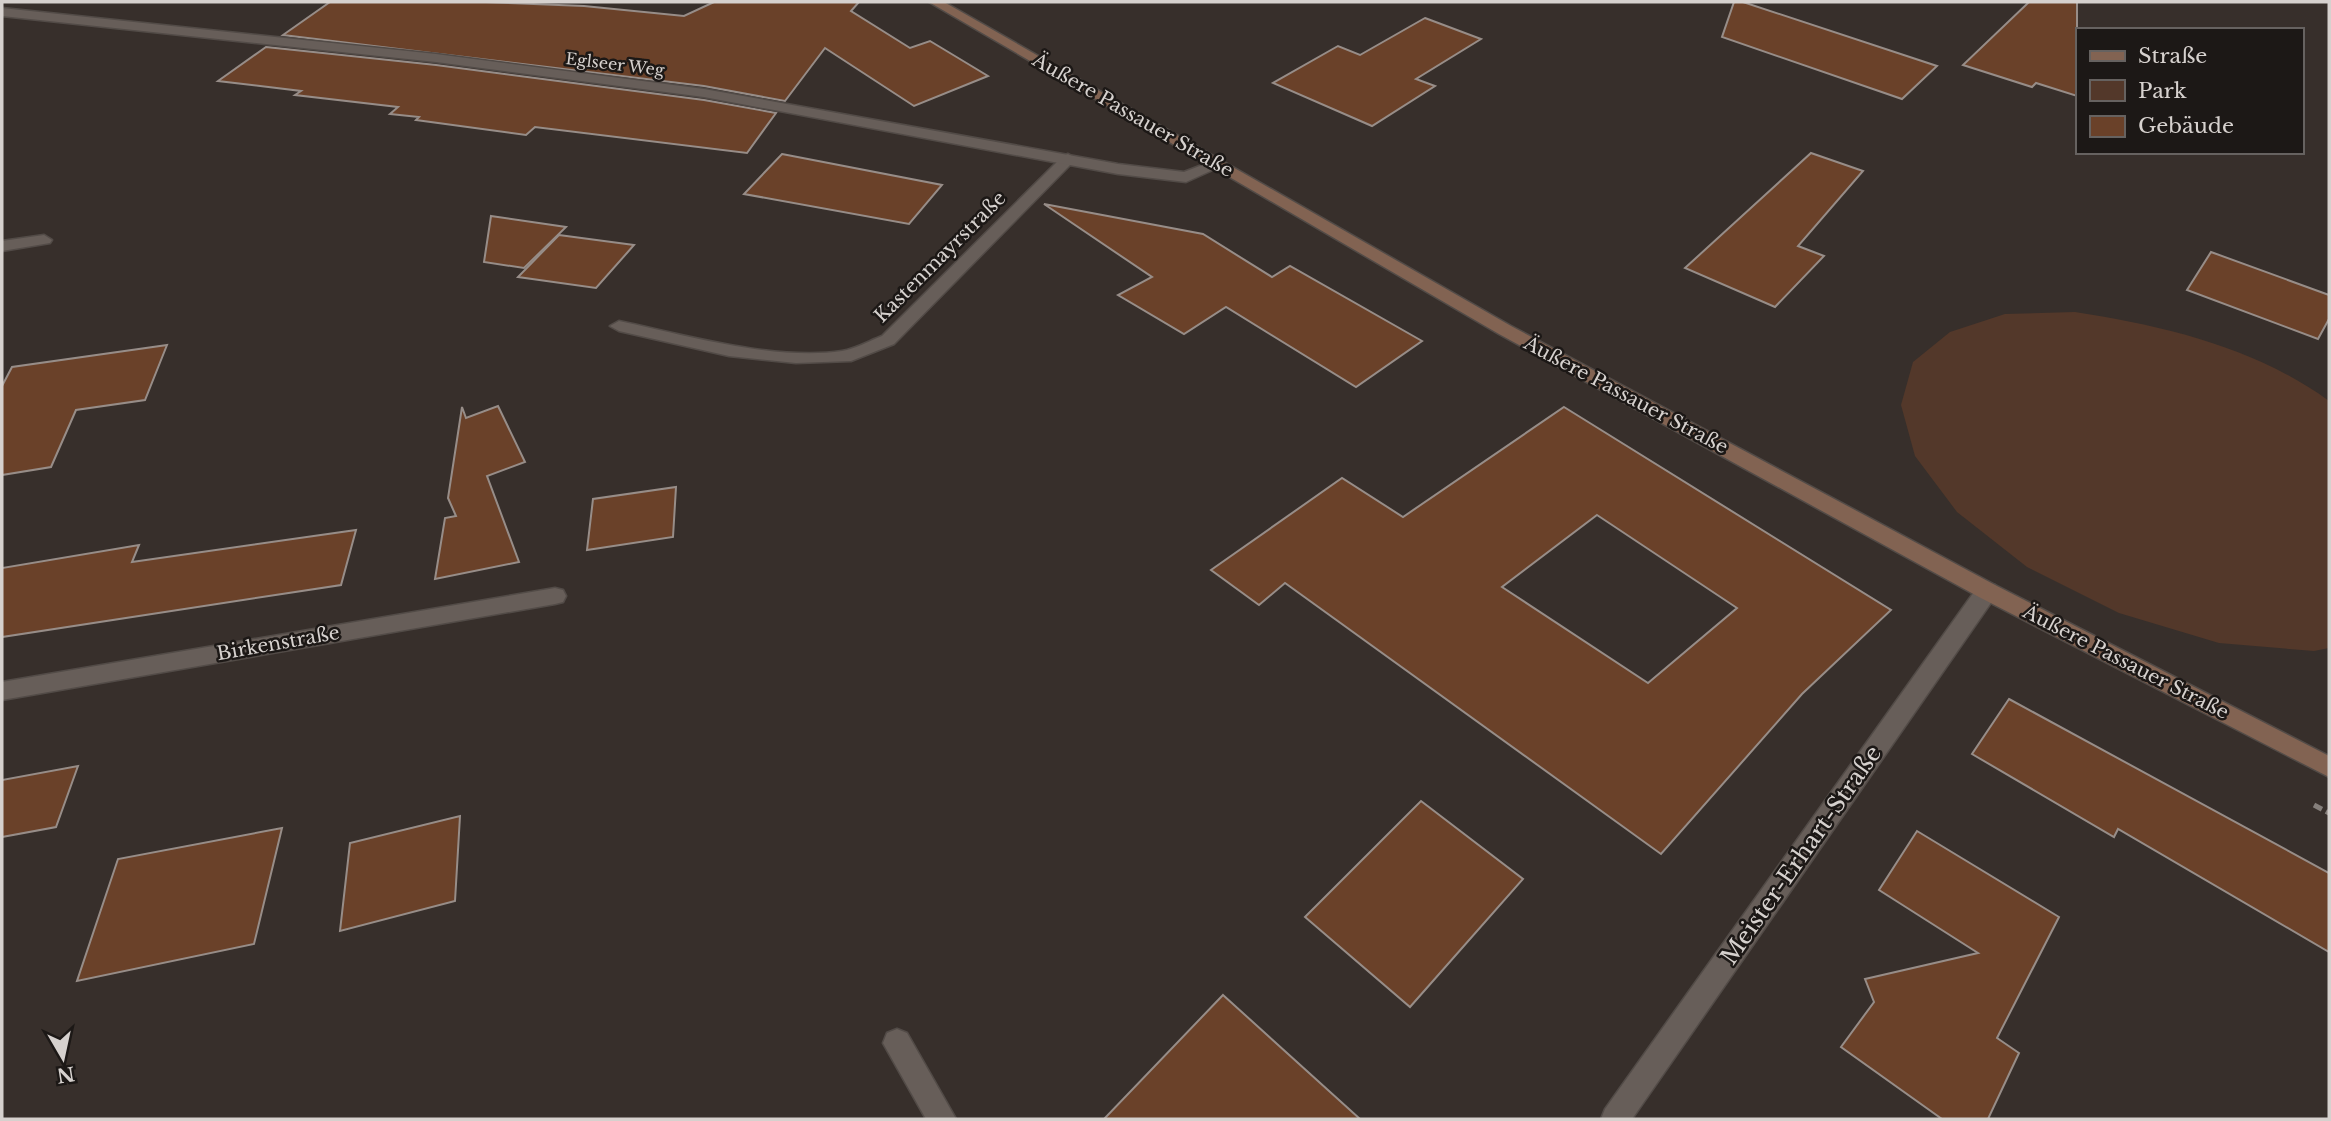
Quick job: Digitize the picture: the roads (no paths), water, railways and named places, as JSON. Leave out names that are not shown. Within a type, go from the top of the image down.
[{"type":"main road","name":"Äußere Passauer Straße","points":[[935,2],[1505,330],[1987,591],[2329,767]]},
{"type":"street","name":"Eglseer Weg","points":[[2,12],[436,58],[704,93],[1118,169],[1186,177],[1218,164]]},
{"type":"street","name":"Kastenmayrstraße","points":[[619,326],[729,350],[796,358],[845,357],[888,340],[1068,159]]},
{"type":"street","points":[[2,246],[44,240]]},
{"type":"street","name":"Meister-Erhart-Straße","points":[[1615,1119],[1987,591]]},
{"type":"street","name":"Birkenstraße","points":[[2,691],[555,596]]},
{"type":"street","points":[[897,1043],[942,1119]]}]
